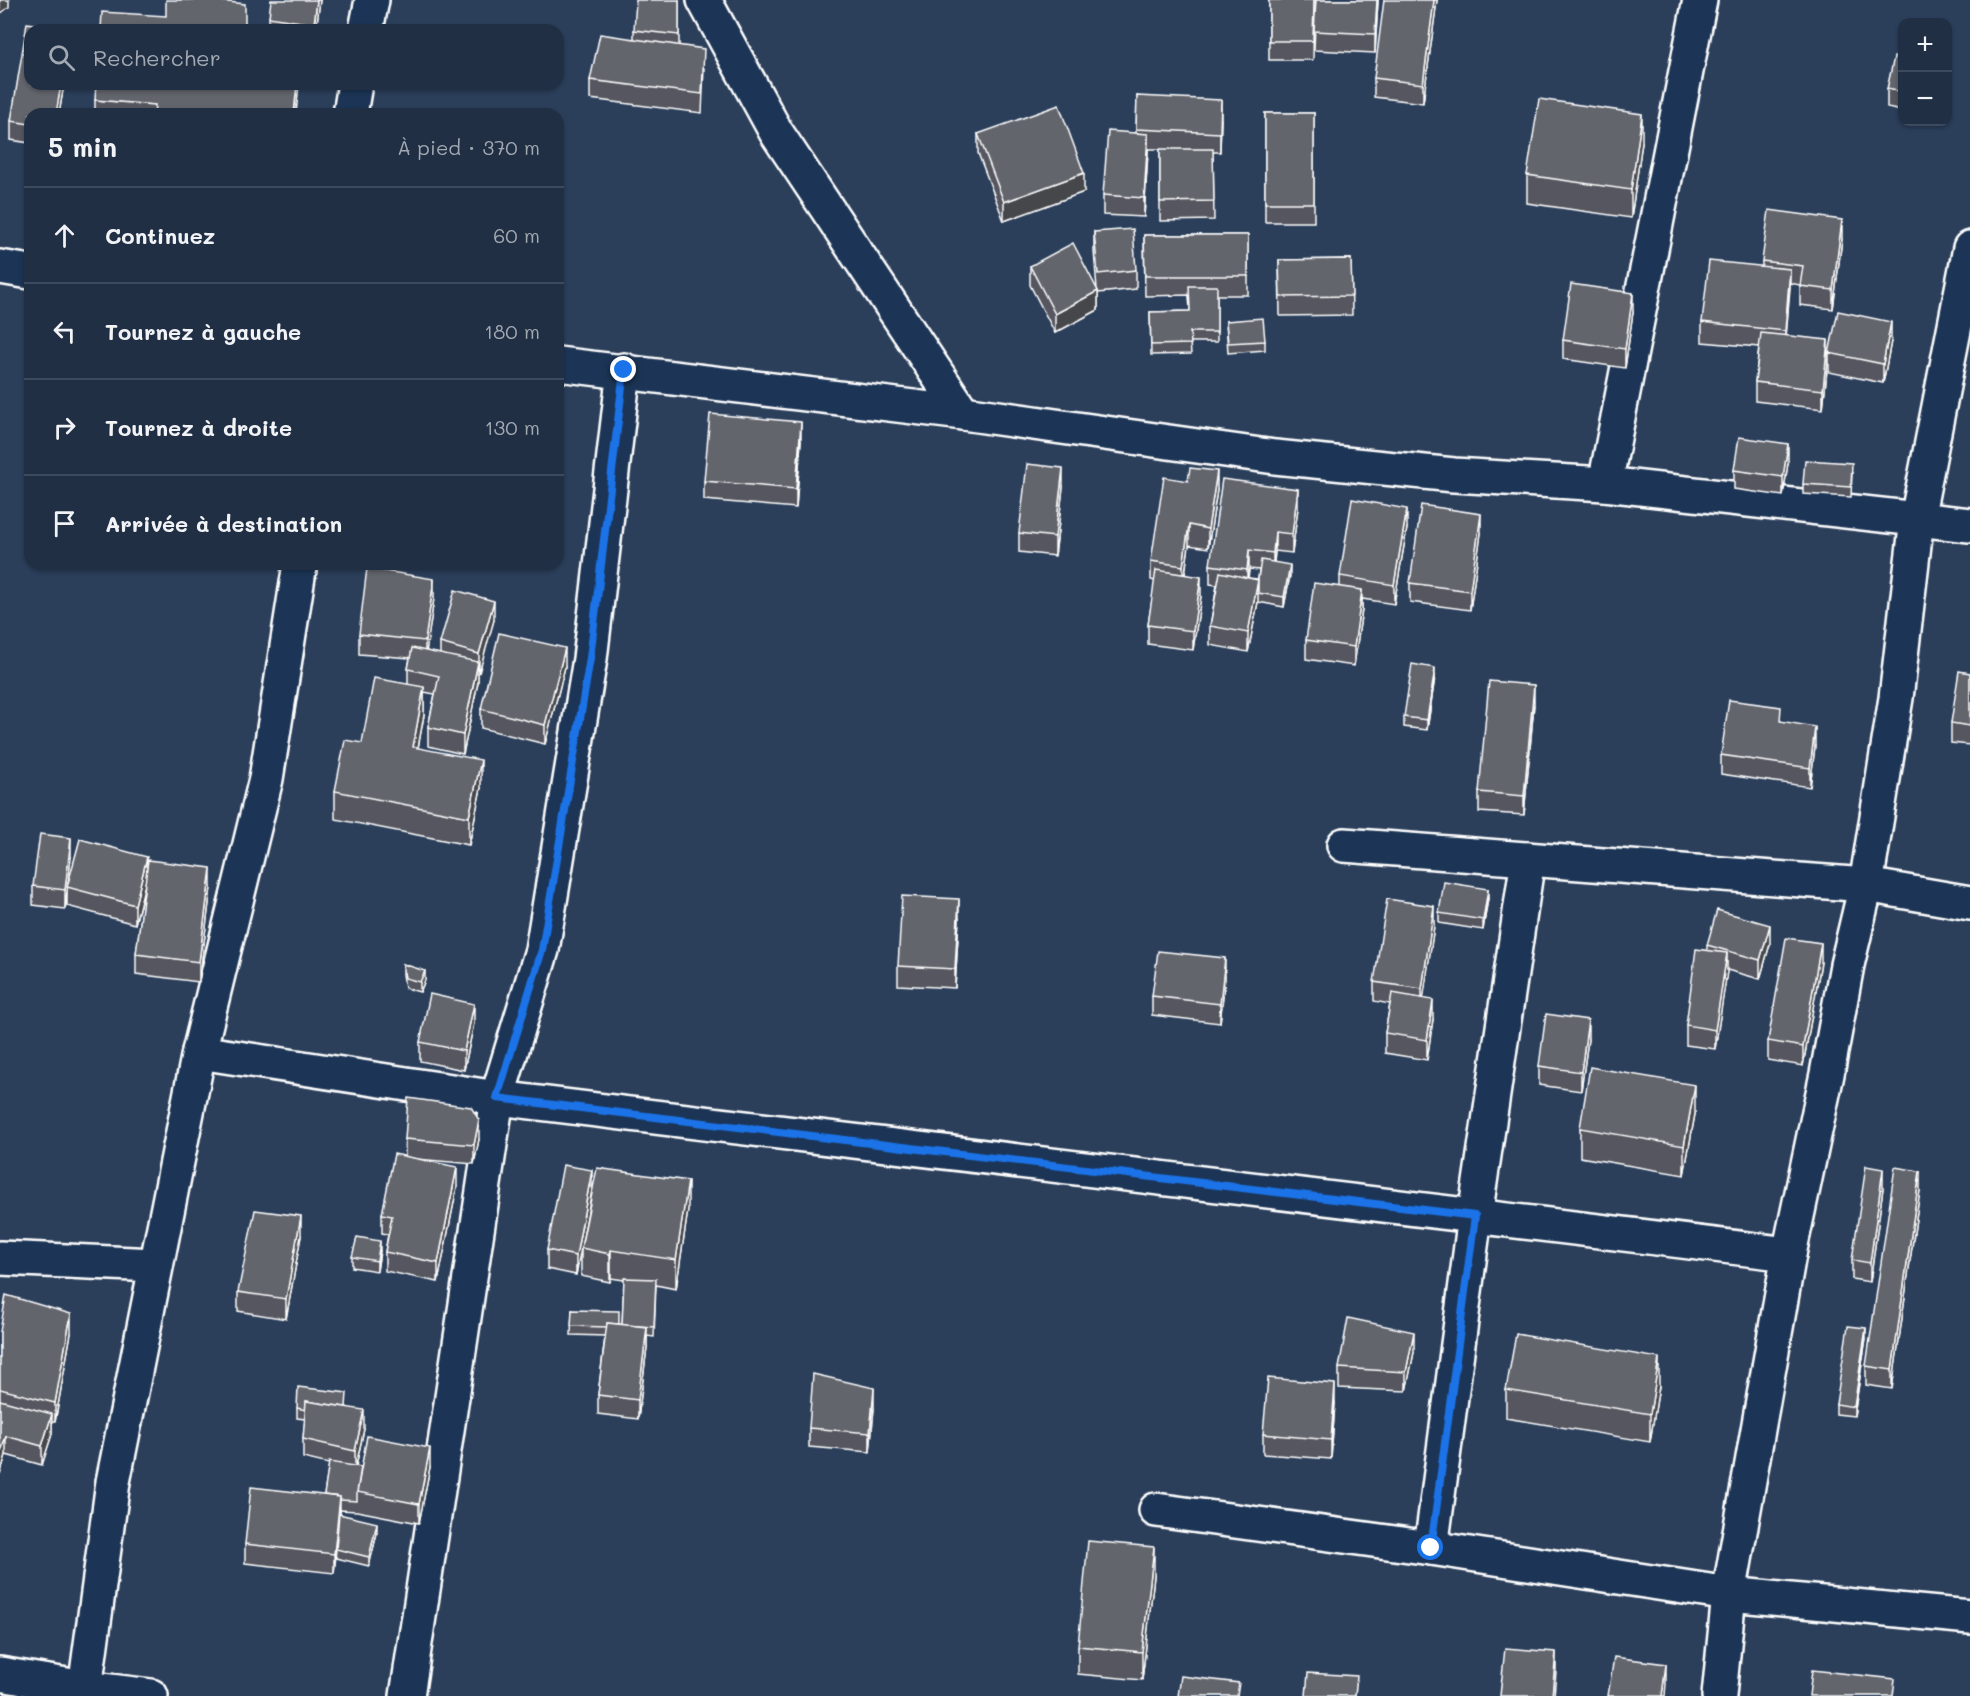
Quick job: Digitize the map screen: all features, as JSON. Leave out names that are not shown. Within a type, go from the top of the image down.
[{"type":"street","points":[[367,24],[372,0]]},
{"type":"street","points":[[704,0],[776,132],[963,413]]},
{"type":"street","points":[[1605,484],[1700,0]]},
{"type":"street","points":[[351,108],[355,90]]},
{"type":"street","points":[[1719,1696],[1729,1594],[1789,1254],[1847,966],[1866,885],[1896,698],[1917,519],[1970,248]]},
{"type":"street","points":[[0,267],[24,271]]},
{"type":"street","points":[[564,364],[963,413],[1287,458],[1454,476],[1605,484],[1970,525]]},
{"type":"street","points":[[407,1696],[497,1098],[542,950],[590,658],[624,370]]},
{"type":"street","points":[[84,1692],[113,1482],[199,1052],[266,779],[299,570]]},
{"type":"street","points":[[1344,845],[1866,885],[1970,903]]},
{"type":"street","points":[[1431,1548],[1475,1216],[1528,859]]},
{"type":"street","points":[[199,1052],[497,1098],[1789,1254]]},
{"type":"street","points":[[0,1258],[156,1265]]},
{"type":"street","points":[[1156,1510],[1431,1548],[1729,1594],[1970,1617]]},
{"type":"street","points":[[0,1674],[84,1692],[151,1696]]},
{"type":"building","points":[[166,0],[211,0],[245,4],[245,24],[101,24],[102,12],[166,16]]},
{"type":"building","points":[[271,0],[317,0],[314,24],[269,17]]},
{"type":"building","points":[[636,0],[679,0],[679,35],[634,30]]},
{"type":"building","points":[[1269,0],[1314,0],[1313,41],[1269,41]]},
{"type":"building","points":[[1316,0],[1377,0],[1375,34],[1314,31]]},
{"type":"building","points":[[1384,0],[1434,0],[1423,84],[1374,78]]},
{"type":"building","points":[[600,34],[704,49],[702,94],[590,80]]},
{"type":"building","points":[[24,41],[24,90],[60,90],[57,108],[24,108],[24,123],[11,121]]},
{"type":"building","points":[[1894,57],[1898,58],[1898,91],[1887,89]]},
{"type":"building","points":[[96,90],[296,90],[295,108],[155,108],[155,105],[95,100]]},
{"type":"building","points":[[1137,96],[1221,100],[1220,133],[1136,129]]},
{"type":"building","points":[[1539,99],[1642,114],[1631,190],[1527,175]]},
{"type":"building","points":[[1059,105],[1084,173],[1004,202],[978,134]]},
{"type":"building","points":[[1265,113],[1314,113],[1314,203],[1265,203]]},
{"type":"building","points":[[1108,131],[1148,134],[1144,198],[1103,195]]},
{"type":"building","points":[[1160,149],[1213,149],[1214,201],[1160,202]]},
{"type":"building","points":[[1769,210],[1842,220],[1833,290],[1800,286],[1803,266],[1762,261]]},
{"type":"building","points":[[1133,229],[1136,270],[1098,274],[1094,232]]},
{"type":"building","points":[[1144,235],[1248,235],[1248,276],[1145,276]]},
{"type":"building","points":[[1073,243],[1098,291],[1055,314],[1030,266]]},
{"type":"building","points":[[1351,259],[1352,296],[1280,297],[1279,260]]},
{"type":"building","points":[[1709,261],[1790,269],[1785,331],[1702,322]]},
{"type":"building","points":[[1571,284],[1633,293],[1625,349],[1563,340]]},
{"type":"building","points":[[1189,286],[1217,286],[1217,332],[1190,332],[1191,344],[1151,345],[1150,312],[1190,311]]},
{"type":"building","points":[[1838,311],[1891,322],[1883,364],[1829,353]]},
{"type":"building","points":[[1263,318],[1265,341],[1228,343],[1226,321]]},
{"type":"building","points":[[1761,333],[1828,340],[1823,390],[1755,382]]},
{"type":"building","points":[[710,414],[801,422],[796,489],[704,481]]},
{"type":"building","points":[[1739,437],[1788,444],[1783,477],[1734,470]]},
{"type":"building","points":[[1805,460],[1852,463],[1851,487],[1803,484]]},
{"type":"building","points":[[1027,464],[1063,468],[1055,537],[1019,533]]},
{"type":"building","points":[[1190,468],[1217,471],[1208,529],[1189,525],[1183,566],[1151,561],[1164,477],[1188,481]]},
{"type":"building","points":[[1222,479],[1298,489],[1292,534],[1275,532],[1273,553],[1249,550],[1247,570],[1210,565]]},
{"type":"building","points":[[1352,499],[1407,509],[1394,585],[1340,576]]},
{"type":"building","points":[[1421,505],[1481,514],[1470,591],[1410,583]]},
{"type":"building","points":[[1261,560],[1290,565],[1284,597],[1258,593]]},
{"type":"building","points":[[367,570],[434,579],[425,641],[359,634]]},
{"type":"building","points":[[1156,570],[1201,577],[1193,631],[1148,625]]},
{"type":"building","points":[[1220,572],[1258,580],[1248,633],[1210,626]]},
{"type":"building","points":[[1314,583],[1362,590],[1354,647],[1306,640]]},
{"type":"building","points":[[455,590],[494,601],[479,654],[440,643]]},
{"type":"building","points":[[499,633],[565,648],[545,725],[481,709]]},
{"type":"building","points":[[412,648],[478,662],[463,735],[428,727],[439,676],[408,669]]},
{"type":"building","points":[[1412,664],[1435,668],[1427,720],[1404,717]]},
{"type":"building","points":[[1959,671],[1970,673],[1970,726],[1951,723]]},
{"type":"building","points":[[374,678],[424,687],[413,747],[481,760],[469,817],[335,791],[345,740],[362,743]]},
{"type":"building","points":[[1489,681],[1534,685],[1524,796],[1479,792]]},
{"type":"building","points":[[1729,700],[1781,707],[1780,721],[1815,727],[1810,768],[1721,755]]},
{"type":"building","points":[[40,834],[71,838],[65,890],[33,886]]},
{"type":"building","points":[[80,839],[147,857],[135,905],[67,887]]},
{"type":"building","points":[[148,860],[211,868],[199,962],[136,954]]},
{"type":"building","points":[[1444,882],[1488,889],[1483,920],[1439,913]]},
{"type":"building","points":[[902,896],[959,899],[955,969],[898,966]]},
{"type":"building","points":[[1387,899],[1434,906],[1422,989],[1374,982]]},
{"type":"building","points":[[1717,910],[1770,925],[1760,960],[1707,945]]},
{"type":"building","points":[[1786,938],[1821,943],[1803,1047],[1768,1041]]},
{"type":"building","points":[[1696,949],[1727,953],[1715,1030],[1686,1025]]},
{"type":"building","points":[[1158,951],[1225,958],[1220,1004],[1152,996]]},
{"type":"building","points":[[403,964],[425,971],[420,982],[405,978]]},
{"type":"building","points":[[1392,993],[1433,1000],[1427,1040],[1385,1033]]},
{"type":"building","points":[[430,994],[474,1004],[464,1051],[420,1042]]},
{"type":"building","points":[[1546,1014],[1588,1020],[1581,1072],[1539,1066]]},
{"type":"building","points":[[1590,1067],[1695,1085],[1684,1146],[1580,1128]]},
{"type":"building","points":[[408,1098],[471,1107],[479,1120],[474,1145],[405,1139]]},
{"type":"building","points":[[394,1154],[457,1167],[438,1263],[385,1252],[392,1216],[382,1214]]},
{"type":"building","points":[[563,1165],[592,1170],[576,1256],[547,1250]]},
{"type":"building","points":[[1866,1166],[1883,1169],[1870,1263],[1852,1260]]},
{"type":"building","points":[[1895,1167],[1920,1171],[1892,1370],[1866,1366]]},
{"type":"building","points":[[597,1168],[688,1181],[676,1260],[611,1250],[610,1254],[581,1248]]},
{"type":"building","points":[[255,1210],[301,1216],[286,1299],[238,1292]]},
{"type":"building","points":[[357,1237],[380,1241],[377,1261],[352,1257]]},
{"type":"building","points":[[624,1278],[656,1279],[654,1327],[622,1325]]},
{"type":"building","points":[[6,1295],[71,1314],[55,1403],[0,1389],[0,1332]]},
{"type":"building","points":[[572,1310],[619,1311],[619,1324],[607,1323],[607,1327],[571,1326]]},
{"type":"building","points":[[1348,1318],[1414,1332],[1406,1372],[1339,1368]]},
{"type":"building","points":[[607,1323],[647,1327],[638,1400],[598,1395]]},
{"type":"building","points":[[1848,1326],[1866,1328],[1854,1407],[1836,1404]]},
{"type":"building","points":[[1516,1334],[1659,1358],[1650,1414],[1506,1390]]},
{"type":"building","points":[[813,1374],[874,1388],[870,1433],[809,1428]]},
{"type":"building","points":[[1268,1378],[1335,1384],[1331,1440],[1263,1434]]},
{"type":"building","points":[[298,1387],[347,1393],[346,1407],[306,1401],[306,1410],[297,1408]]},
{"type":"building","points":[[0,1400],[52,1414],[42,1446],[6,1436],[0,1455]]},
{"type":"building","points":[[306,1401],[364,1410],[355,1451],[303,1439]]},
{"type":"building","points":[[367,1436],[430,1448],[419,1504],[357,1492]]},
{"type":"building","points":[[329,1462],[361,1467],[357,1501],[340,1500],[340,1497],[324,1495]]},
{"type":"building","points":[[251,1487],[340,1497],[334,1554],[245,1544]]},
{"type":"building","points":[[339,1514],[377,1523],[369,1557],[336,1549]]},
{"type":"building","points":[[1088,1541],[1154,1547],[1142,1652],[1078,1646]]},
{"type":"building","points":[[1505,1648],[1556,1652],[1552,1696],[1500,1696]]},
{"type":"building","points":[[1614,1657],[1666,1664],[1662,1696],[1608,1696]]},
{"type":"building","points":[[1812,1670],[1895,1679],[1893,1696],[1809,1696]]},
{"type":"building","points":[[1308,1673],[1357,1676],[1355,1696],[1306,1696]]},
{"type":"building","points":[[1181,1676],[1239,1683],[1237,1696],[1178,1696]]},
{"type":"route","points":[[624,370],[590,658],[542,950],[497,1098],[1475,1216],[1431,1548]]}]
